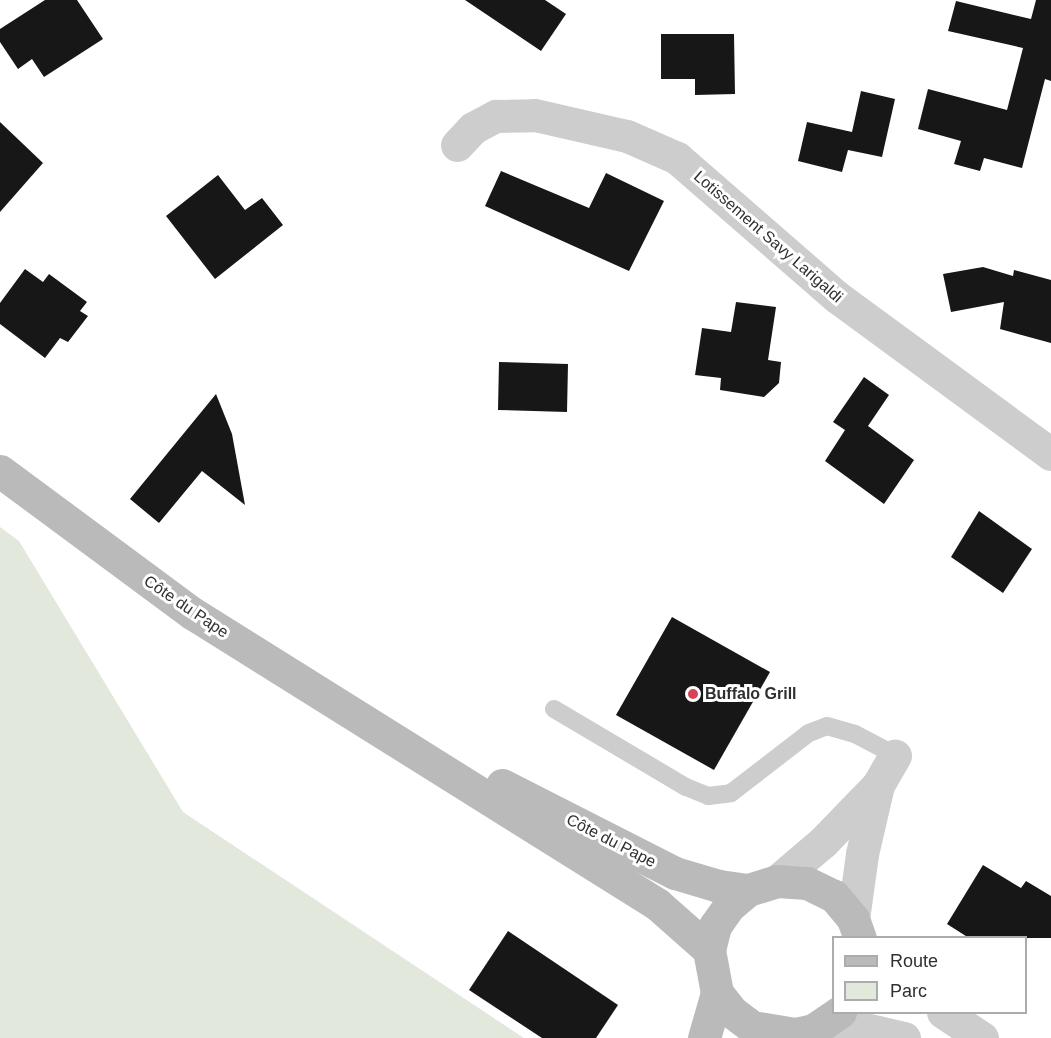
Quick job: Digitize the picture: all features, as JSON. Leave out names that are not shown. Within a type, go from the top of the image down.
[{"type":"main road","name":"Côte du Pape","points":[[0,471],[192,613],[381,729],[454,779],[657,904],[709,950]]},
{"type":"main road","name":"Côte du Pape","points":[[381,729],[461,762],[675,873],[718,886],[807,883],[834,896],[856,928]]},
{"type":"main road","points":[[704,1038],[717,993],[709,950],[720,919],[729,906],[763,885]]},
{"type":"main road","points":[[717,993],[732,1012],[752,1027],[773,1036],[813,1030],[835,1017]]},
{"type":"street","name":"Lotissement Savy Larigaldi","points":[[457,145],[472,128],[496,116],[536,116],[627,136],[677,158],[837,297],[1051,454]]},
{"type":"street","points":[[763,885],[823,842],[878,785],[895,755]]},
{"type":"street","points":[[856,928],[862,854],[878,785]]},
{"type":"street","points":[[947,1014],[982,1038]]},
{"type":"street","points":[[835,1017],[904,1038]]},
{"type":"lane","points":[[554,709],[708,796],[731,793],[809,732],[827,726],[855,734],[895,755]]},
{"type":"green space","points":[[0,527],[19,541],[183,812],[524,1038],[0,1038]]},
{"type":"building","points":[[45,0],[77,0],[103,39],[44,77],[32,59],[18,69],[0,42],[0,29]]},
{"type":"building","points":[[465,0],[545,0],[566,14],[541,51]]},
{"type":"building","points":[[1036,0],[1051,0],[1051,81],[1045,79],[1022,168],[984,158],[980,171],[954,164],[961,141],[918,129],[928,89],[1007,110],[1023,48],[948,31],[956,1],[1031,19]]},
{"type":"building","points":[[661,34],[734,34],[735,94],[695,95],[695,79],[661,79]]},
{"type":"building","points":[[861,91],[895,99],[882,157],[848,150],[842,172],[798,161],[807,122],[852,132]]},
{"type":"building","points":[[0,122],[43,163],[0,212]]},
{"type":"building","points":[[501,171],[589,208],[606,173],[664,201],[629,271],[485,206]]},
{"type":"building","points":[[218,175],[245,210],[262,198],[283,225],[215,279],[166,216]]},
{"type":"building","points":[[983,267],[1013,276],[1014,270],[1051,280],[1051,343],[1000,329],[1004,302],[951,312],[943,274]]},
{"type":"building","points":[[25,269],[43,282],[49,274],[87,302],[80,311],[88,316],[68,342],[60,338],[45,358],[0,324],[0,303]]},
{"type":"building","points":[[736,302],[776,307],[768,360],[781,362],[779,383],[764,397],[720,390],[721,378],[695,375],[702,328],[731,332]]},
{"type":"building","points":[[499,362],[568,364],[567,412],[498,410]]},
{"type":"building","points":[[864,377],[889,395],[868,426],[914,460],[884,504],[825,461],[845,430],[833,422]]},
{"type":"building","points":[[216,394],[232,434],[245,505],[202,471],[159,523],[130,499]]},
{"type":"building","points":[[979,511],[1032,549],[1003,593],[951,557]]},
{"type":"building","name":"Buffalo Grill","points":[[672,617],[770,672],[714,770],[616,715]]},
{"type":"building","points":[[983,865],[1021,888],[1026,881],[1051,896],[1051,938],[966,936],[947,924]]},
{"type":"building","points":[[508,931],[618,1005],[596,1038],[542,1038],[469,990]]},
{"type":"place","name":"Buffalo Grill","points":[[693,694]]}]
